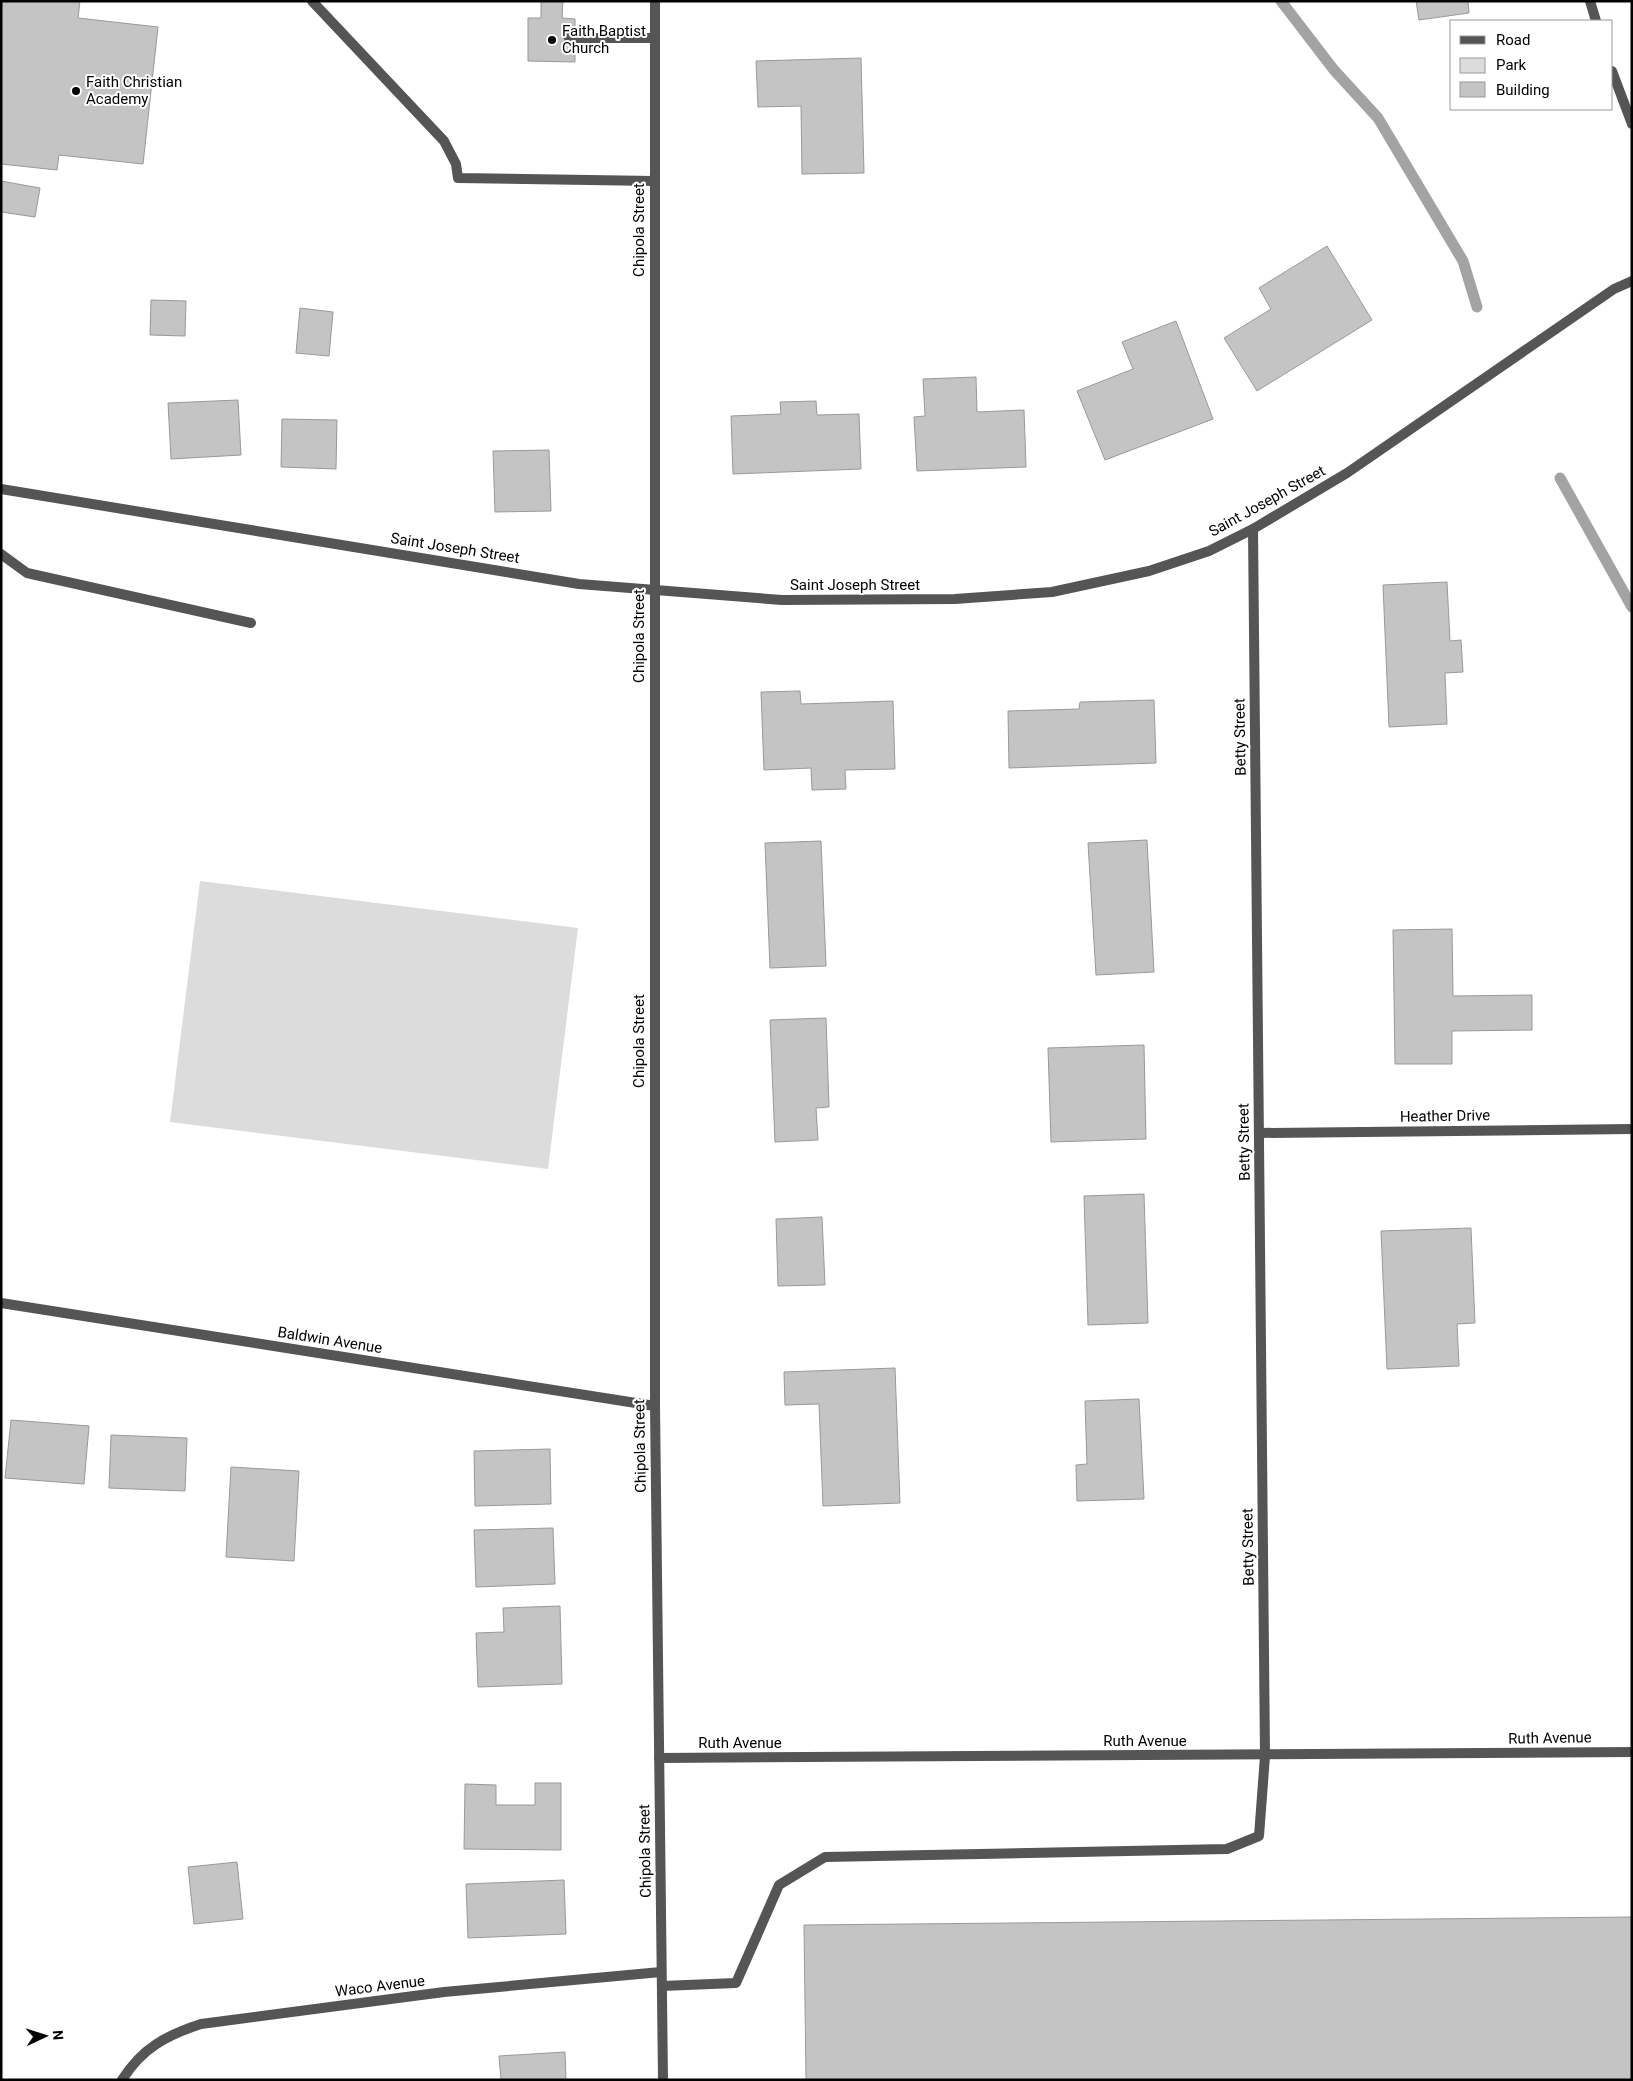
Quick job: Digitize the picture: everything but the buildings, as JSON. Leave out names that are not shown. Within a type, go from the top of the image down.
[{"type":"street","points":[[312,1],[444,141],[456,164],[458,178],[654,180]]},
{"type":"street","name":"Chipola Street","points":[[655,1],[654,1406],[663,2080]]},
{"type":"street","points":[[1590,1],[1596,20]]},
{"type":"street","points":[[569,38],[655,38]]},
{"type":"street","points":[[1613,74],[1632,124]]},
{"type":"street","name":"Saint Joseph Street","points":[[1,489],[578,584],[782,600],[955,599],[1052,592],[1149,571],[1209,551],[1253,528],[1347,473],[1614,289],[1632,281]]},
{"type":"street","name":"Betty Street","points":[[662,1986],[736,1983],[779,1885],[825,1857],[1227,1849],[1259,1836],[1265,1756],[1253,528]]},
{"type":"street","points":[[1,554],[27,574],[251,623]]},
{"type":"street","name":"Heather Drive","points":[[1259,1132],[1632,1129]]},
{"type":"street","name":"Baldwin Avenue","points":[[1,1303],[654,1406]]},
{"type":"street","name":"Ruth Avenue","points":[[659,1758],[1265,1756],[1632,1752]]},
{"type":"street","name":"Waco Avenue","points":[[122,2080],[129,2068],[150,2047],[173,2033],[201,2024],[444,1992],[662,1972]]},
{"type":"green space","points":[[200,881],[578,928],[548,1169],[170,1122]]},
{"type":"waterway","points":[[1281,1],[1334,70],[1378,118],[1463,261],[1477,307]]},
{"type":"waterway","points":[[1560,478],[1632,607]]},
{"type":"place","name":"Faith Baptist Church","points":[[552,40]]},
{"type":"place","name":"Faith Christian Academy","points":[[76,91]]}]
